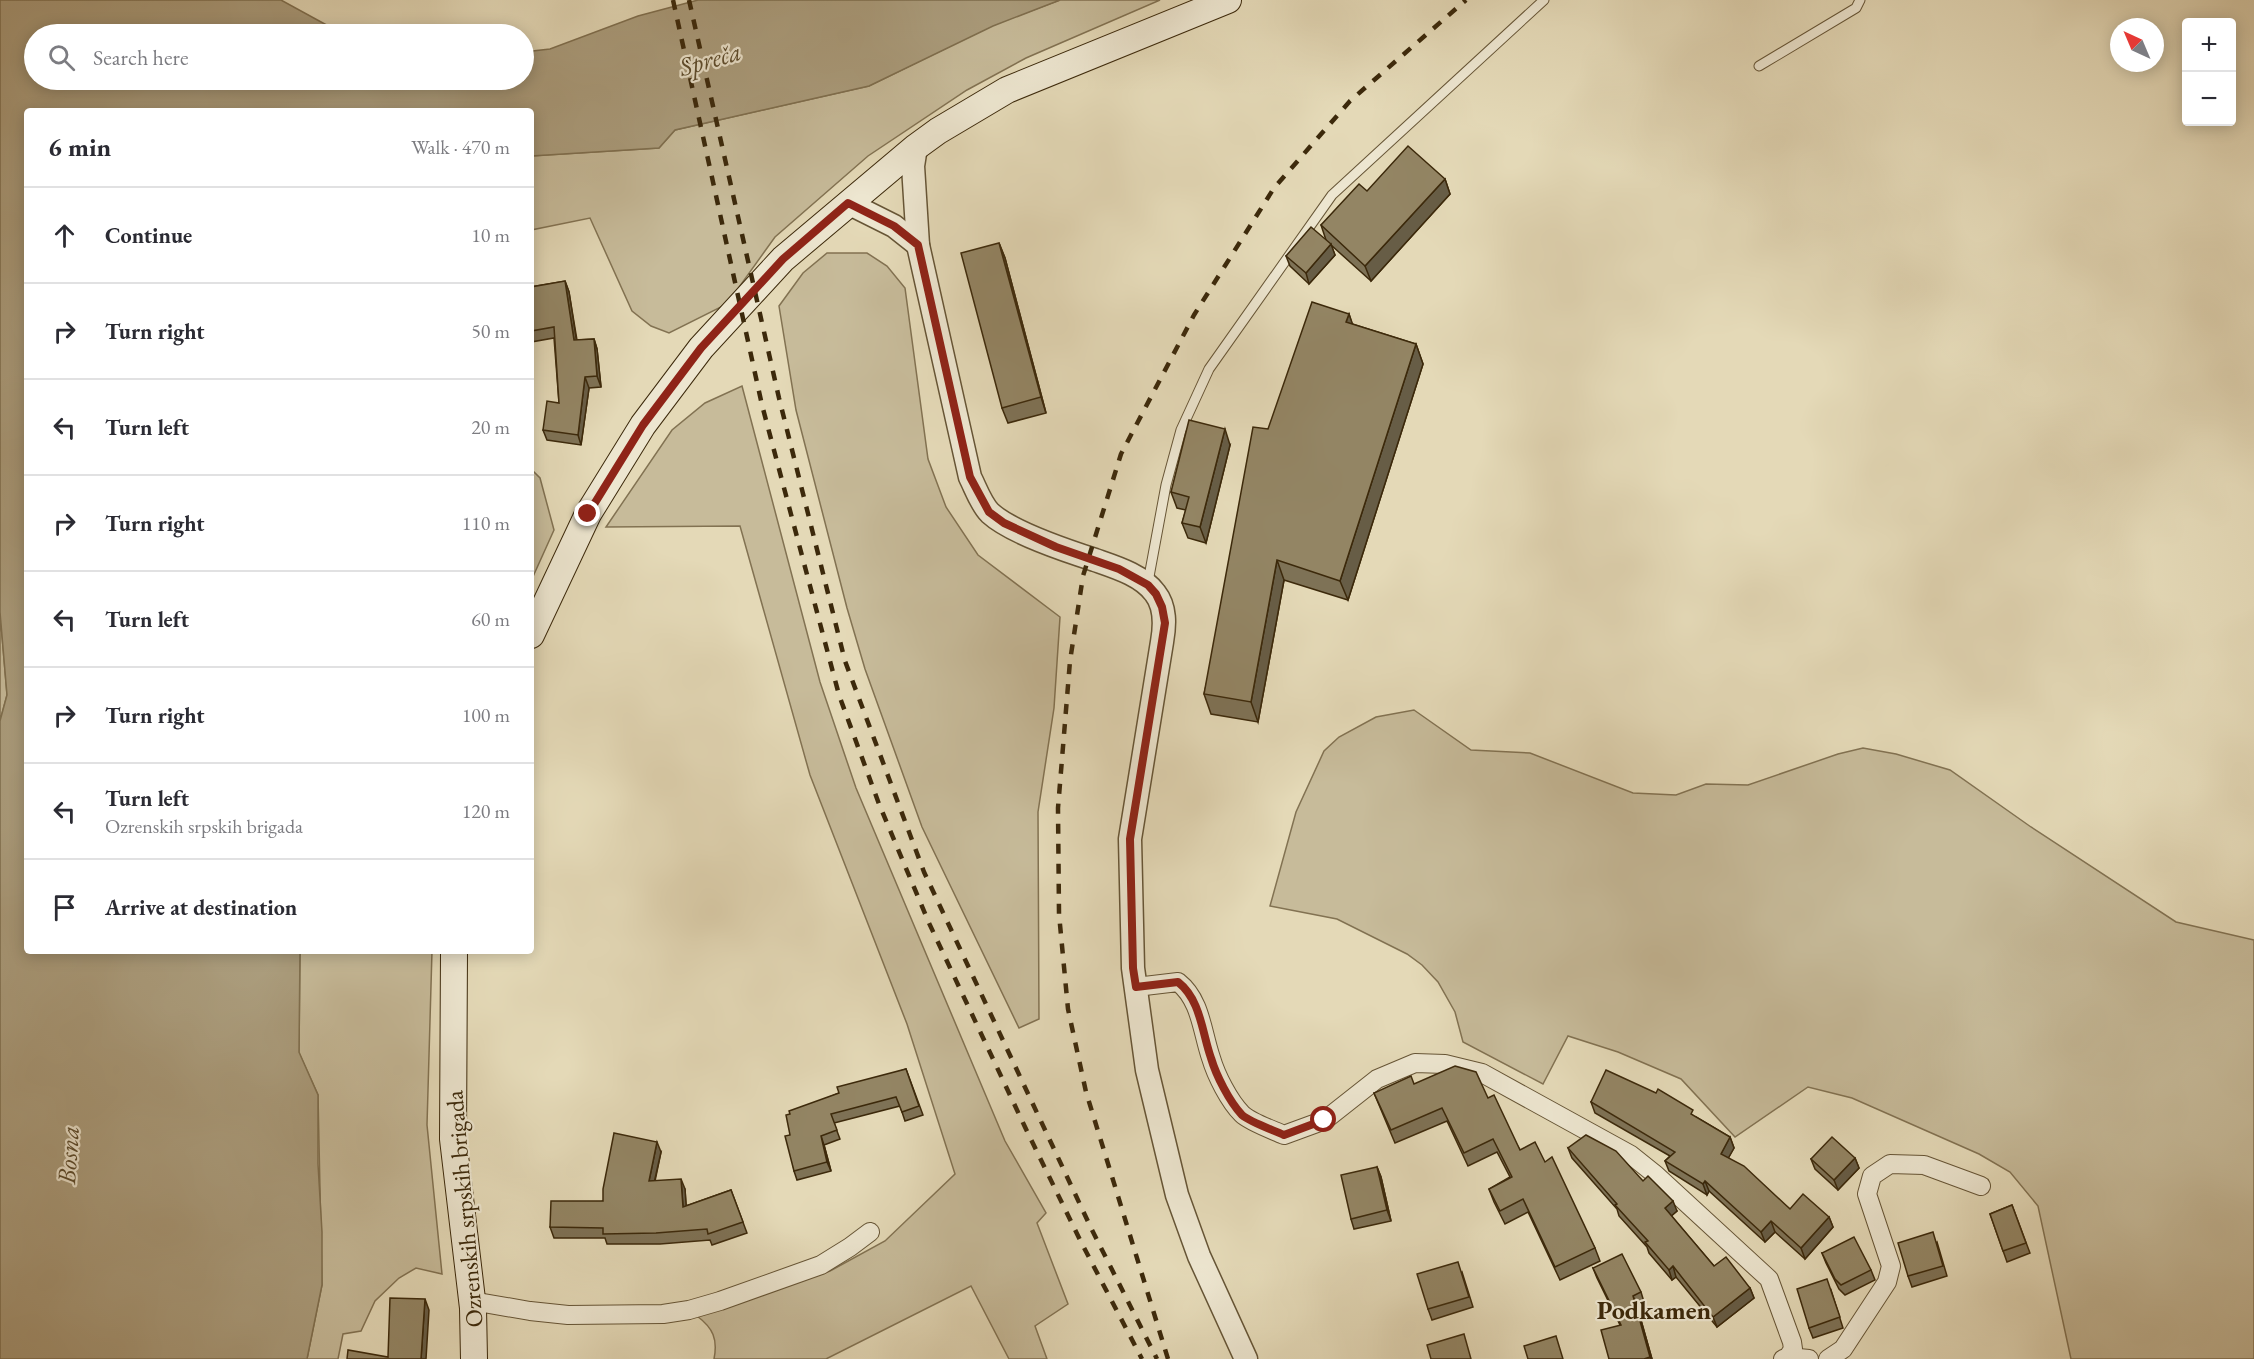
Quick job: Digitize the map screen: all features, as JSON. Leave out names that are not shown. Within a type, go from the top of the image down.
[{"type":"main road","points":[[534,629],[588,514],[643,425],[701,348],[783,259],[938,130],[1007,90],[1228,0]]},
{"type":"main road","name":"Ozrenskih srpskih brigada","points":[[454,954],[453,1139],[472,1301],[475,1334],[474,1359]]},
{"type":"street","points":[[916,147],[913,165],[918,245],[970,477],[989,512],[1004,523],[1056,547],[1119,569],[1148,585],[1156,594],[1162,607],[1165,623],[1130,839],[1133,968],[1147,1070],[1177,1196],[1199,1256],[1246,1359]]},
{"type":"street","points":[[848,203],[894,226],[918,245]]},
{"type":"street","points":[[1136,987],[1178,982],[1186,989],[1196,1005],[1211,1059],[1221,1083],[1243,1116],[1284,1135],[1324,1120],[1377,1079],[1415,1063],[1445,1064],[1482,1073],[1631,1155],[1656,1175],[1769,1279],[1792,1342],[1793,1349],[1785,1358]]},
{"type":"street","points":[[1828,1359],[1843,1348],[1887,1282],[1890,1266],[1867,1194],[1872,1176],[1890,1164],[1924,1165],[1981,1186]]},
{"type":"street","points":[[472,1301],[530,1311],[568,1314],[663,1314],[688,1310],[821,1265],[870,1232]]},
{"type":"street","points":[[1785,1358],[1809,1359]]},
{"type":"lane","points":[[1148,585],[1166,485],[1181,430],[1209,369],[1332,195],[1544,0]]},
{"type":"lane","points":[[1759,66],[1856,8],[1860,0]]},
{"type":"shaded area","points":[[1060,0],[1160,0],[1026,58],[967,90],[868,156],[775,237],[727,304],[669,333],[651,326],[632,311],[590,218],[534,229],[534,156],[659,148],[675,130],[869,86],[993,25]]},
{"type":"shaded area","points":[[827,253],[867,253],[887,266],[905,288],[928,459],[946,507],[978,555],[1060,617],[1054,708],[1038,812],[1039,1019],[1019,1028],[922,827],[865,669],[796,410],[779,306],[803,273]]},
{"type":"shaded area","points":[[742,386],[820,682],[856,788],[1005,1141],[1046,1213],[1037,1223],[1068,1304],[1035,1326],[1047,1359],[1009,1359],[971,1286],[826,1359],[714,1359],[713,1334],[697,1316],[830,1271],[885,1241],[955,1174],[907,1024],[810,775],[740,526],[606,527],[672,430],[705,403]]},
{"type":"shaded area","points":[[534,472],[540,478],[554,530],[534,574]]},
{"type":"shaded area","points":[[0,612],[7,695],[0,721]]},
{"type":"shaded area","points":[[1414,710],[1471,750],[1530,753],[1633,793],[1676,795],[1706,784],[1748,785],[1838,754],[1863,748],[1896,754],[1950,770],[2031,827],[2176,922],[2254,940],[2254,1359],[2071,1359],[2038,1206],[2010,1172],[1979,1154],[1852,1098],[1808,1087],[1735,1137],[1681,1079],[1618,1052],[1568,1036],[1543,1084],[1463,1042],[1455,1012],[1438,982],[1422,965],[1407,954],[1337,919],[1270,906],[1296,812],[1324,751],[1339,737],[1376,717]]},
{"type":"shaded area","points":[[300,954],[432,954],[427,1125],[442,1274],[416,1268],[399,1278],[375,1301],[361,1331],[343,1334],[338,1359],[307,1359],[322,1285],[318,1095],[299,1053]]},
{"type":"water","points":[[0,0],[281,0],[325,24],[24,24],[24,90],[534,90],[534,51],[550,49],[638,16],[698,0],[1060,0],[993,26],[869,86],[675,130],[659,148],[534,156],[534,108],[24,108],[24,954],[300,954],[299,1052],[318,1095],[318,1164],[322,1232],[322,1285],[307,1359],[0,1359],[0,721],[7,695],[0,612]]},
{"type":"building","points":[[1408,146],[1445,179],[1365,266],[1321,225],[1359,184],[1367,191]]},
{"type":"building","points":[[1311,227],[1331,244],[1306,273],[1286,256]]},
{"type":"building","points":[[999,243],[1041,397],[1002,408],[961,253]]},
{"type":"building","points":[[565,281],[574,340],[594,339],[597,376],[585,377],[578,435],[543,430],[547,401],[559,403],[554,327],[534,330],[534,286]]},
{"type":"building","points":[[1312,302],[1349,314],[1346,322],[1416,344],[1340,581],[1277,560],[1251,702],[1204,694],[1253,427],[1268,429]]},
{"type":"building","points":[[1189,420],[1225,429],[1200,527],[1182,523],[1189,497],[1171,492]]},
{"type":"building","points":[[1455,1066],[1476,1072],[1488,1098],[1494,1095],[1520,1150],[1535,1142],[1545,1162],[1552,1157],[1595,1248],[1555,1267],[1523,1199],[1500,1211],[1489,1189],[1512,1177],[1493,1139],[1464,1153],[1442,1108],[1391,1130],[1374,1093],[1411,1076],[1414,1084]]},
{"type":"building","points":[[906,1069],[919,1106],[902,1112],[896,1097],[831,1114],[837,1130],[821,1136],[827,1162],[794,1171],[785,1136],[790,1135],[786,1115],[790,1114],[789,1111],[839,1093],[837,1087]]},
{"type":"building","points":[[1606,1070],[1656,1093],[1658,1089],[1693,1110],[1691,1114],[1730,1137],[1721,1154],[1744,1166],[1790,1209],[1803,1194],[1829,1217],[1801,1248],[1771,1221],[1761,1232],[1705,1181],[1703,1184],[1665,1161],[1675,1152],[1591,1102]]},
{"type":"building","points":[[614,1133],[657,1142],[649,1181],[681,1179],[683,1207],[731,1190],[743,1222],[708,1234],[707,1229],[603,1234],[603,1228],[550,1227],[551,1201],[603,1201],[603,1189]]},
{"type":"building","points":[[1586,1135],[1616,1151],[1643,1181],[1648,1176],[1673,1201],[1665,1208],[1714,1266],[1726,1257],[1750,1288],[1713,1317],[1673,1266],[1669,1270],[1645,1242],[1648,1241],[1568,1148]]},
{"type":"building","points":[[1832,1137],[1855,1158],[1834,1180],[1811,1159]]},
{"type":"building","points":[[1377,1167],[1387,1210],[1351,1219],[1341,1175]]},
{"type":"building","points":[[2012,1205],[2026,1243],[2003,1251],[1990,1214]]},
{"type":"building","points":[[1933,1232],[1943,1266],[1908,1276],[1898,1243]]},
{"type":"building","points":[[1854,1237],[1871,1270],[1841,1285],[1835,1279],[1822,1253]]},
{"type":"building","points":[[1622,1254],[1641,1292],[1633,1296],[1650,1357],[1644,1359],[1609,1359],[1601,1330],[1621,1325],[1593,1268]]},
{"type":"building","points":[[1458,1262],[1469,1297],[1428,1309],[1417,1274]]},
{"type":"building","points":[[1827,1279],[1840,1317],[1809,1328],[1797,1289]]},
{"type":"building","points":[[390,1298],[425,1299],[421,1359],[347,1359],[348,1350],[388,1357]]},
{"type":"building","points":[[1464,1334],[1471,1359],[1431,1359],[1427,1345]]},
{"type":"building","points":[[1556,1336],[1563,1359],[1528,1359],[1524,1346]]},
{"type":"railway","points":[[673,0],[762,405],[839,695],[879,804],[929,923],[1080,1240],[1142,1359]]},
{"type":"railway","points":[[689,0],[779,398],[845,661],[924,872],[1092,1230],[1157,1359]]},
{"type":"railway","points":[[1168,1359],[1086,1092],[1068,1009],[1059,914],[1058,808],[1070,661],[1083,576],[1121,454],[1194,315],[1274,188],[1350,101],[1466,0]]},
{"type":"district","name":"Podkamen","points":[[1654,1310]]},
{"type":"route","points":[[588,514],[643,425],[701,348],[783,259],[848,203],[894,226],[918,245],[970,477],[989,512],[1004,523],[1056,547],[1135,577],[1148,585],[1156,594],[1162,607],[1165,623],[1130,839],[1133,968],[1136,987],[1178,982],[1186,989],[1196,1005],[1211,1059],[1221,1083],[1243,1116],[1284,1135],[1324,1120]]},
{"type":"water label","name":"Spreča","points":[[710,59]]},
{"type":"water label","name":"Bosna","points":[[68,1155]]}]
